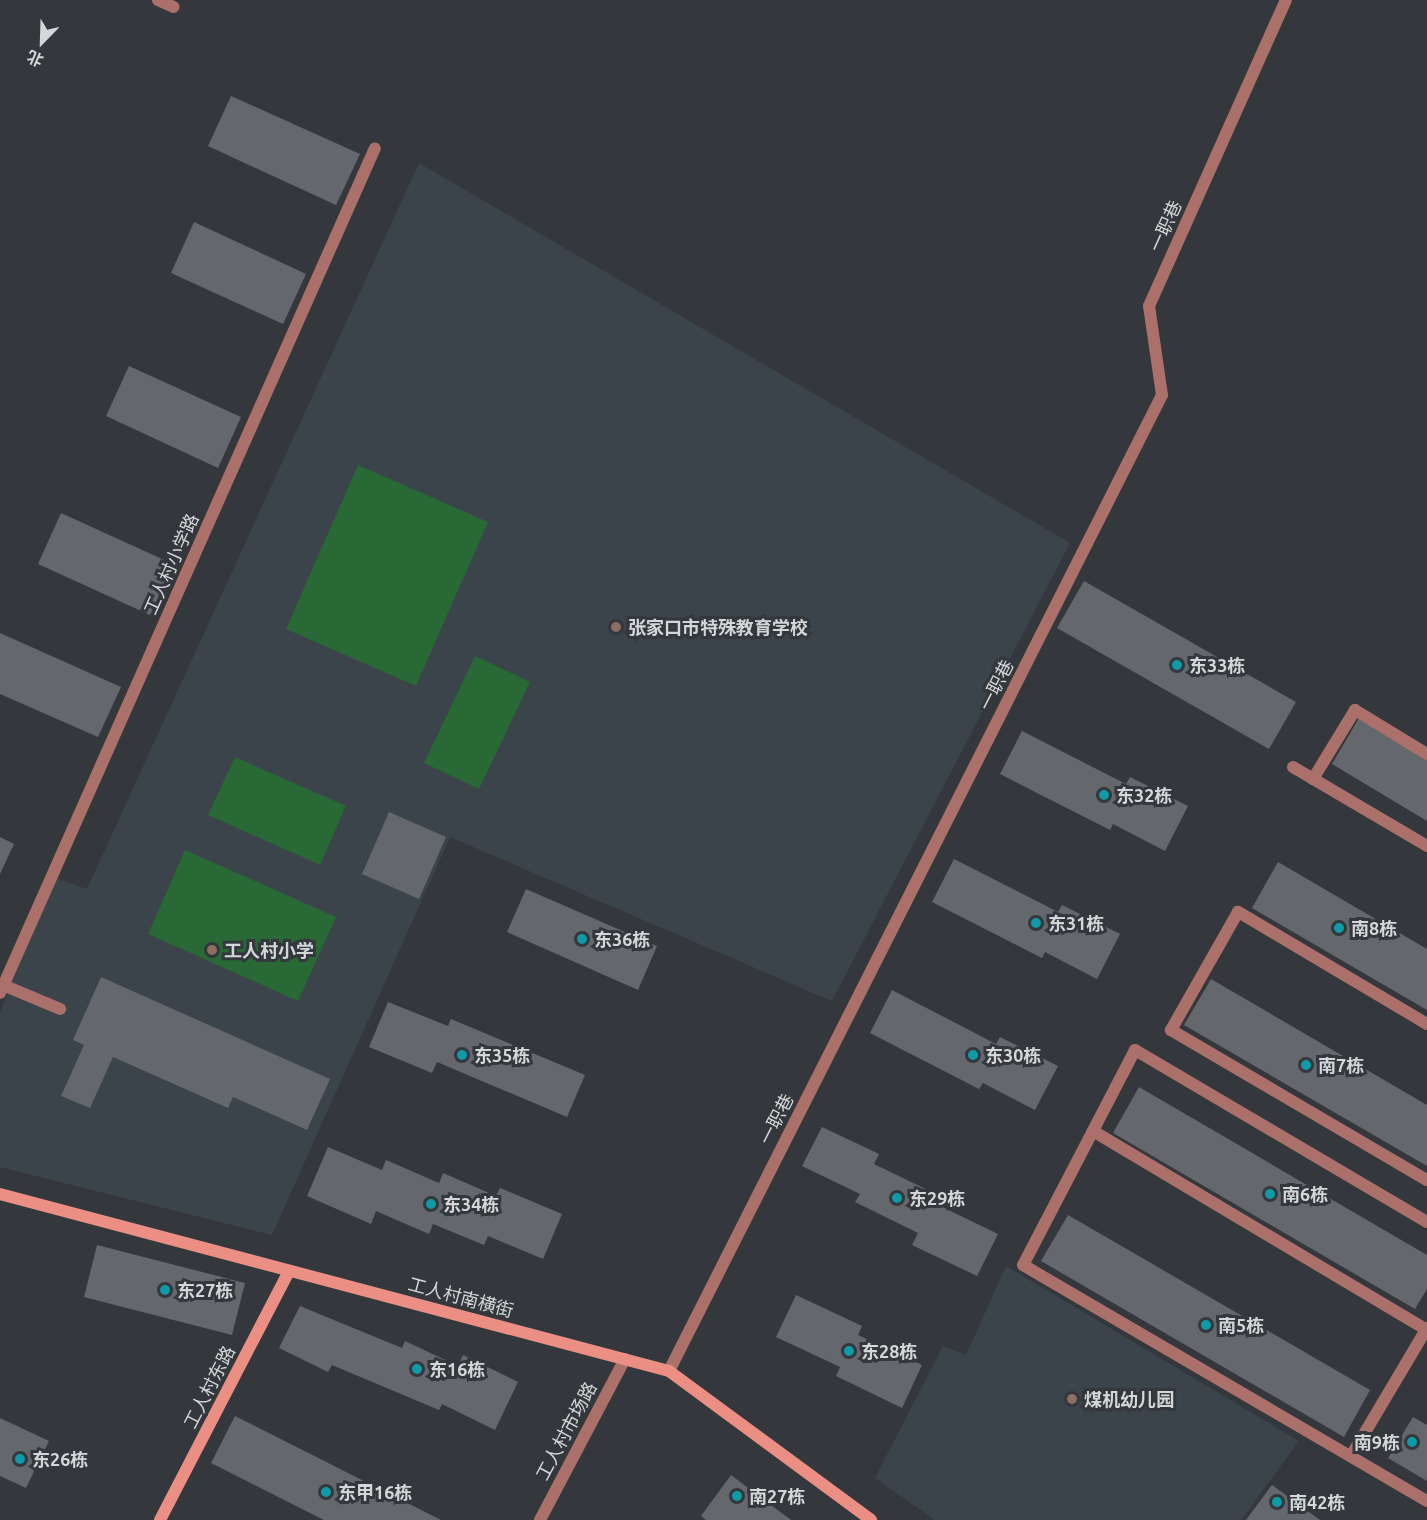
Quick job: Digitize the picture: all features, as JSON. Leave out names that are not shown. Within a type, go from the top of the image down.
[{"type":"street","points":[[158,0],[174,7]]},
{"type":"street","name":"一职巷","points":[[669,1371],[1162,395],[1149,306],[1286,0]]},
{"type":"street","name":"工人村小学路","points":[[2,989],[375,148]]},
{"type":"street","points":[[1313,779],[1355,710],[1427,754]]},
{"type":"street","points":[[1293,768],[1427,846]]},
{"type":"street","points":[[1427,1023],[1238,912],[1171,1029],[1427,1180]]},
{"type":"street","points":[[2,989],[60,1009]]},
{"type":"street","points":[[1427,1222],[1135,1050],[1023,1265],[1427,1501]]},
{"type":"street","points":[[1093,1131],[1427,1329],[1351,1456]]},
{"type":"street","name":"工人村南横街","points":[[0,1194],[669,1371],[872,1520]]},
{"type":"street","name":"工人村东路","points":[[160,1520],[289,1270]]},
{"type":"street","name":"工人村市场路","points":[[540,1520],[625,1359]]},
{"type":"shaded area","name":"张家口市特殊教育学校","points":[[419,163],[1070,543],[832,1001],[450,837],[272,1235],[0,1167],[0,1012],[54,877],[87,889]]},
{"type":"shaded area","name":"煤机幼儿园","points":[[1006,1266],[1299,1441],[1241,1520],[935,1520],[875,1478],[943,1346],[966,1355]]},
{"type":"green space","points":[[358,465],[488,522],[416,686],[286,629]]},
{"type":"green space","points":[[475,656],[530,682],[479,789],[424,763]]},
{"type":"green space","points":[[235,757],[346,806],[320,865],[208,815]]},
{"type":"green space","points":[[185,850],[336,917],[298,1001],[148,934]]},
{"type":"building","points":[[231,96],[360,154],[336,205],[208,146]]},
{"type":"building","points":[[194,222],[306,274],[283,324],[171,273]]},
{"type":"building","points":[[129,366],[241,417],[218,468],[106,416]]},
{"type":"building","points":[[61,513],[173,564],[150,615],[38,564]]},
{"type":"building","name":"东33栋","points":[[1084,581],[1296,702],[1269,749],[1057,628]]},
{"type":"building","points":[[0,633],[121,687],[98,737],[0,694]]},
{"type":"building","points":[[1359,718],[1427,758],[1427,821],[1332,764]]},
{"type":"building","name":"东32栋","points":[[1022,731],[1126,784],[1130,777],[1188,806],[1165,851],[1113,824],[1110,830],[1000,774]]},
{"type":"building","points":[[389,812],[446,837],[419,899],[362,874]]},
{"type":"building","points":[[0,837],[14,844],[0,874]]},
{"type":"building","name":"东31栋","points":[[954,859],[1058,912],[1062,905],[1120,934],[1097,979],[1045,952],[1042,958],[932,902]]},
{"type":"building","name":"南8栋","points":[[1278,862],[1427,949],[1427,1010],[1252,908]]},
{"type":"building","name":"东36栋","points":[[526,889],[657,946],[638,990],[507,932]]},
{"type":"building","points":[[101,977],[330,1079],[307,1130],[233,1097],[228,1108],[113,1057],[90,1108],[61,1096],[84,1045],[73,1040]]},
{"type":"building","name":"南7栋","points":[[1211,979],[1427,1105],[1427,1166],[1184,1025]]},
{"type":"building","name":"东30栋","points":[[892,990],[996,1044],[1000,1037],[1058,1066],[1035,1110],[983,1083],[979,1089],[870,1033]]},
{"type":"building","name":"东35栋","points":[[388,1002],[448,1026],[451,1019],[585,1075],[567,1117],[437,1062],[432,1073],[369,1047]]},
{"type":"building","name":"南6栋","points":[[1139,1087],[1427,1255],[1427,1289],[1415,1309],[1113,1133]]},
{"type":"building","name":"东29栋","points":[[822,1127],[879,1154],[874,1164],[938,1195],[934,1203],[998,1234],[977,1276],[912,1245],[918,1233],[855,1202],[860,1194],[802,1166]]},
{"type":"building","name":"东34栋","points":[[328,1147],[382,1170],[386,1160],[439,1183],[443,1173],[496,1196],[500,1188],[562,1214],[543,1259],[488,1236],[484,1245],[433,1224],[429,1234],[376,1211],[371,1224],[307,1196]]},
{"type":"building","name":"南5栋","points":[[1068,1215],[1370,1390],[1344,1437],[1041,1261]]},
{"type":"building","name":"东27栋","points":[[97,1245],[245,1283],[232,1335],[84,1297]]},
{"type":"building","name":"东28栋","points":[[796,1295],[862,1326],[858,1335],[922,1365],[902,1408],[836,1376],[840,1367],[776,1337]]},
{"type":"building","name":"东16栋","points":[[300,1306],[402,1348],[405,1341],[458,1366],[463,1355],[518,1382],[495,1430],[442,1404],[439,1410],[332,1365],[328,1372],[279,1348]]},
{"type":"building","name":"东甲16栋","points":[[235,1416],[441,1520],[324,1520],[211,1463]]},
{"type":"building","name":"南9栋","points":[[1413,1417],[1427,1425],[1427,1481],[1388,1458]]},
{"type":"building","name":"东26栋","points":[[0,1418],[49,1441],[26,1488],[0,1476]]},
{"type":"building","name":"南27栋","points":[[731,1475],[791,1520],[706,1520],[701,1516]]},
{"type":"building","name":"南42栋","points":[[1272,1485],[1320,1520],[1246,1520]]},
{"type":"place","name":"张家口市特殊教育学校","points":[[616,627]]},
{"type":"place","name":"东33栋","points":[[1177,665]]},
{"type":"place","name":"东32栋","points":[[1104,795]]},
{"type":"place","name":"东31栋","points":[[1036,923]]},
{"type":"place","name":"南8栋","points":[[1339,928]]},
{"type":"place","name":"东36栋","points":[[582,939]]},
{"type":"place","name":"工人村小学","points":[[212,950]]},
{"type":"place","name":"东35栋","points":[[462,1055]]},
{"type":"place","name":"东30栋","points":[[973,1055]]},
{"type":"place","name":"南7栋","points":[[1306,1065]]},
{"type":"place","name":"南6栋","points":[[1270,1194]]},
{"type":"place","name":"东29栋","points":[[897,1198]]},
{"type":"place","name":"东34栋","points":[[431,1204]]},
{"type":"place","name":"东27栋","points":[[165,1290]]},
{"type":"place","name":"南5栋","points":[[1206,1325]]},
{"type":"place","name":"东28栋","points":[[849,1351]]},
{"type":"place","name":"东16栋","points":[[417,1369]]},
{"type":"place","name":"煤机幼儿园","points":[[1072,1399]]},
{"type":"place","name":"南9栋","points":[[1412,1442]]},
{"type":"place","name":"东26栋","points":[[20,1459]]},
{"type":"place","name":"东甲16栋","points":[[326,1492]]},
{"type":"place","name":"南27栋","points":[[737,1496]]},
{"type":"place","name":"南42栋","points":[[1277,1502]]}]
